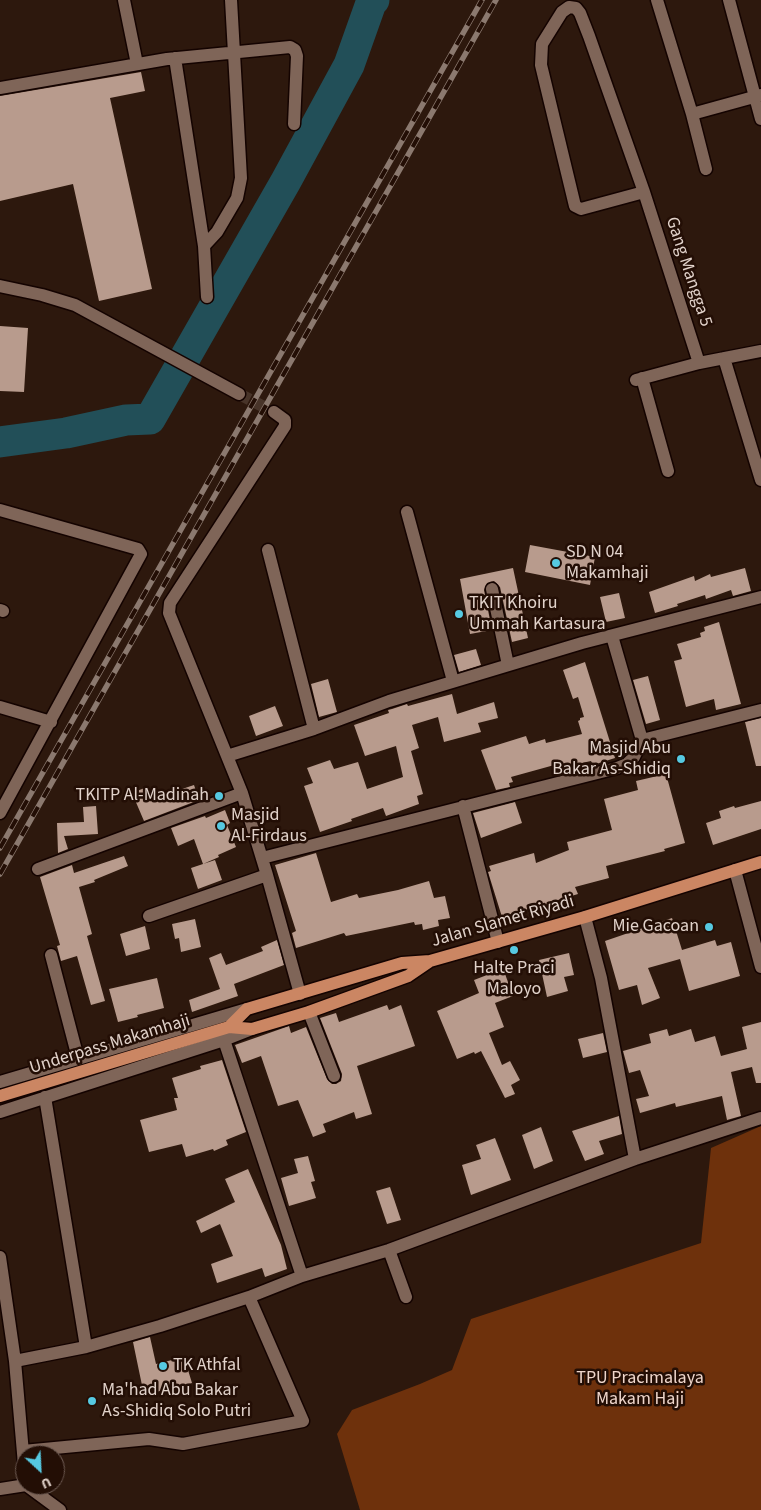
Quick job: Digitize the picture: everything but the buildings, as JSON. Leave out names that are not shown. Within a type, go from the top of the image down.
[{"type":"main road","name":"Jalan Slamet Riyadi","points":[[230,1027],[252,1029],[309,1012],[408,976],[430,961],[585,917],[761,862]]},
{"type":"main road","points":[[230,1027],[247,1009],[402,963],[430,961]]},
{"type":"main road","name":"Underpass Makamhaji","points":[[0,1096],[230,1027]]},
{"type":"street","points":[[124,0],[137,64]]},
{"type":"street","points":[[204,246],[217,232],[228,215],[237,198],[241,178],[231,0]]},
{"type":"street","points":[[657,0],[692,114],[706,170]]},
{"type":"street","points":[[729,0],[758,96],[761,119]]},
{"type":"street","name":"Gang Mangga 5","points":[[644,192],[581,209],[575,206],[540,65],[542,44],[562,12],[569,7],[576,8],[580,13],[644,192],[699,363]]},
{"type":"street","points":[[0,88],[175,58],[284,47],[295,50],[297,56],[294,124]]},
{"type":"street","points":[[175,58],[204,246],[207,297]]},
{"type":"street","points":[[692,114],[758,96]]},
{"type":"street","points":[[0,286],[42,295],[75,305],[239,394]]},
{"type":"street","points":[[668,471],[639,379],[699,363],[761,351]]},
{"type":"street","points":[[724,358],[761,480]]},
{"type":"street","points":[[274,412],[285,420],[285,426],[242,490],[169,608],[170,615],[242,793],[300,994]]},
{"type":"street","points":[[0,510],[138,549],[141,554],[0,814]]},
{"type":"street","points":[[407,512],[453,681]]},
{"type":"street","points":[[268,550],[314,729]]},
{"type":"street","points":[[492,589],[508,665]]},
{"type":"street","points":[[226,756],[314,729],[389,701],[453,681],[612,636],[761,597]]},
{"type":"street","points":[[262,858],[463,806],[593,775],[627,764],[634,757],[642,740],[612,636]]},
{"type":"street","points":[[0,708],[51,722]]},
{"type":"street","points":[[642,740],[761,710]]},
{"type":"street","points":[[38,870],[242,793]]},
{"type":"street","points":[[463,806],[498,942]]},
{"type":"street","points":[[735,870],[761,967]]},
{"type":"street","points":[[150,916],[267,875]]},
{"type":"street","points":[[585,917],[601,978],[635,1160]]},
{"type":"street","points":[[50,955],[78,1058]]},
{"type":"street","points":[[0,1082],[247,1009]]},
{"type":"street","points":[[309,1012],[334,1076]]},
{"type":"street","points":[[0,1112],[224,1040],[252,1029]]},
{"type":"street","points":[[224,1040],[302,1276]]},
{"type":"street","points":[[46,1097],[86,1347]]},
{"type":"street","points":[[15,1361],[86,1347],[160,1326],[249,1297],[302,1276],[390,1250],[635,1160],[761,1118]]},
{"type":"street","points":[[390,1250],[406,1297]]},
{"type":"street","points":[[0,1258],[4,1317],[15,1361],[22,1445]]},
{"type":"street","points":[[65,1448],[149,1439],[183,1444],[303,1421],[249,1297]]},
{"type":"street","points":[[0,1489],[15,1487]]},
{"type":"street","points":[[40,1495],[60,1510]]},
{"type":"green space","name":"TPU Pracimalaya Makam Haji","points":[[761,1126],[761,1510],[360,1510],[337,1434],[352,1410],[452,1370],[471,1319],[701,1243],[711,1148]]},
{"type":"waterway","points":[[0,442],[66,433],[126,420],[150,419],[286,181],[349,65],[371,3],[374,0]]},
{"type":"tunnel","points":[[239,394],[274,412]]},
{"type":"railway","points":[[0,848],[482,0]]},
{"type":"railway","points":[[0,874],[496,0]]},
{"type":"place","name":"SD N 04 Makamhaji","points":[[556,563]]},
{"type":"place","name":"TKIT Khoiru Ummah Kartasura","points":[[459,614]]},
{"type":"place","name":"Masjid Abu Bakar As-Shidiq","points":[[681,759]]},
{"type":"place","name":"TKITP Al-Madinah","points":[[219,796]]},
{"type":"place","name":"Masjid Al-Firdaus","points":[[221,826]]},
{"type":"place","name":"Mie Gacoan","points":[[709,927]]},
{"type":"place","name":"Halte Praci Maloyo","points":[[514,950]]},
{"type":"place","name":"TK Athfal","points":[[163,1366]]},
{"type":"place","name":"Ma'had Abu Bakar As-Shidiq Solo Putri","points":[[92,1401]]}]
